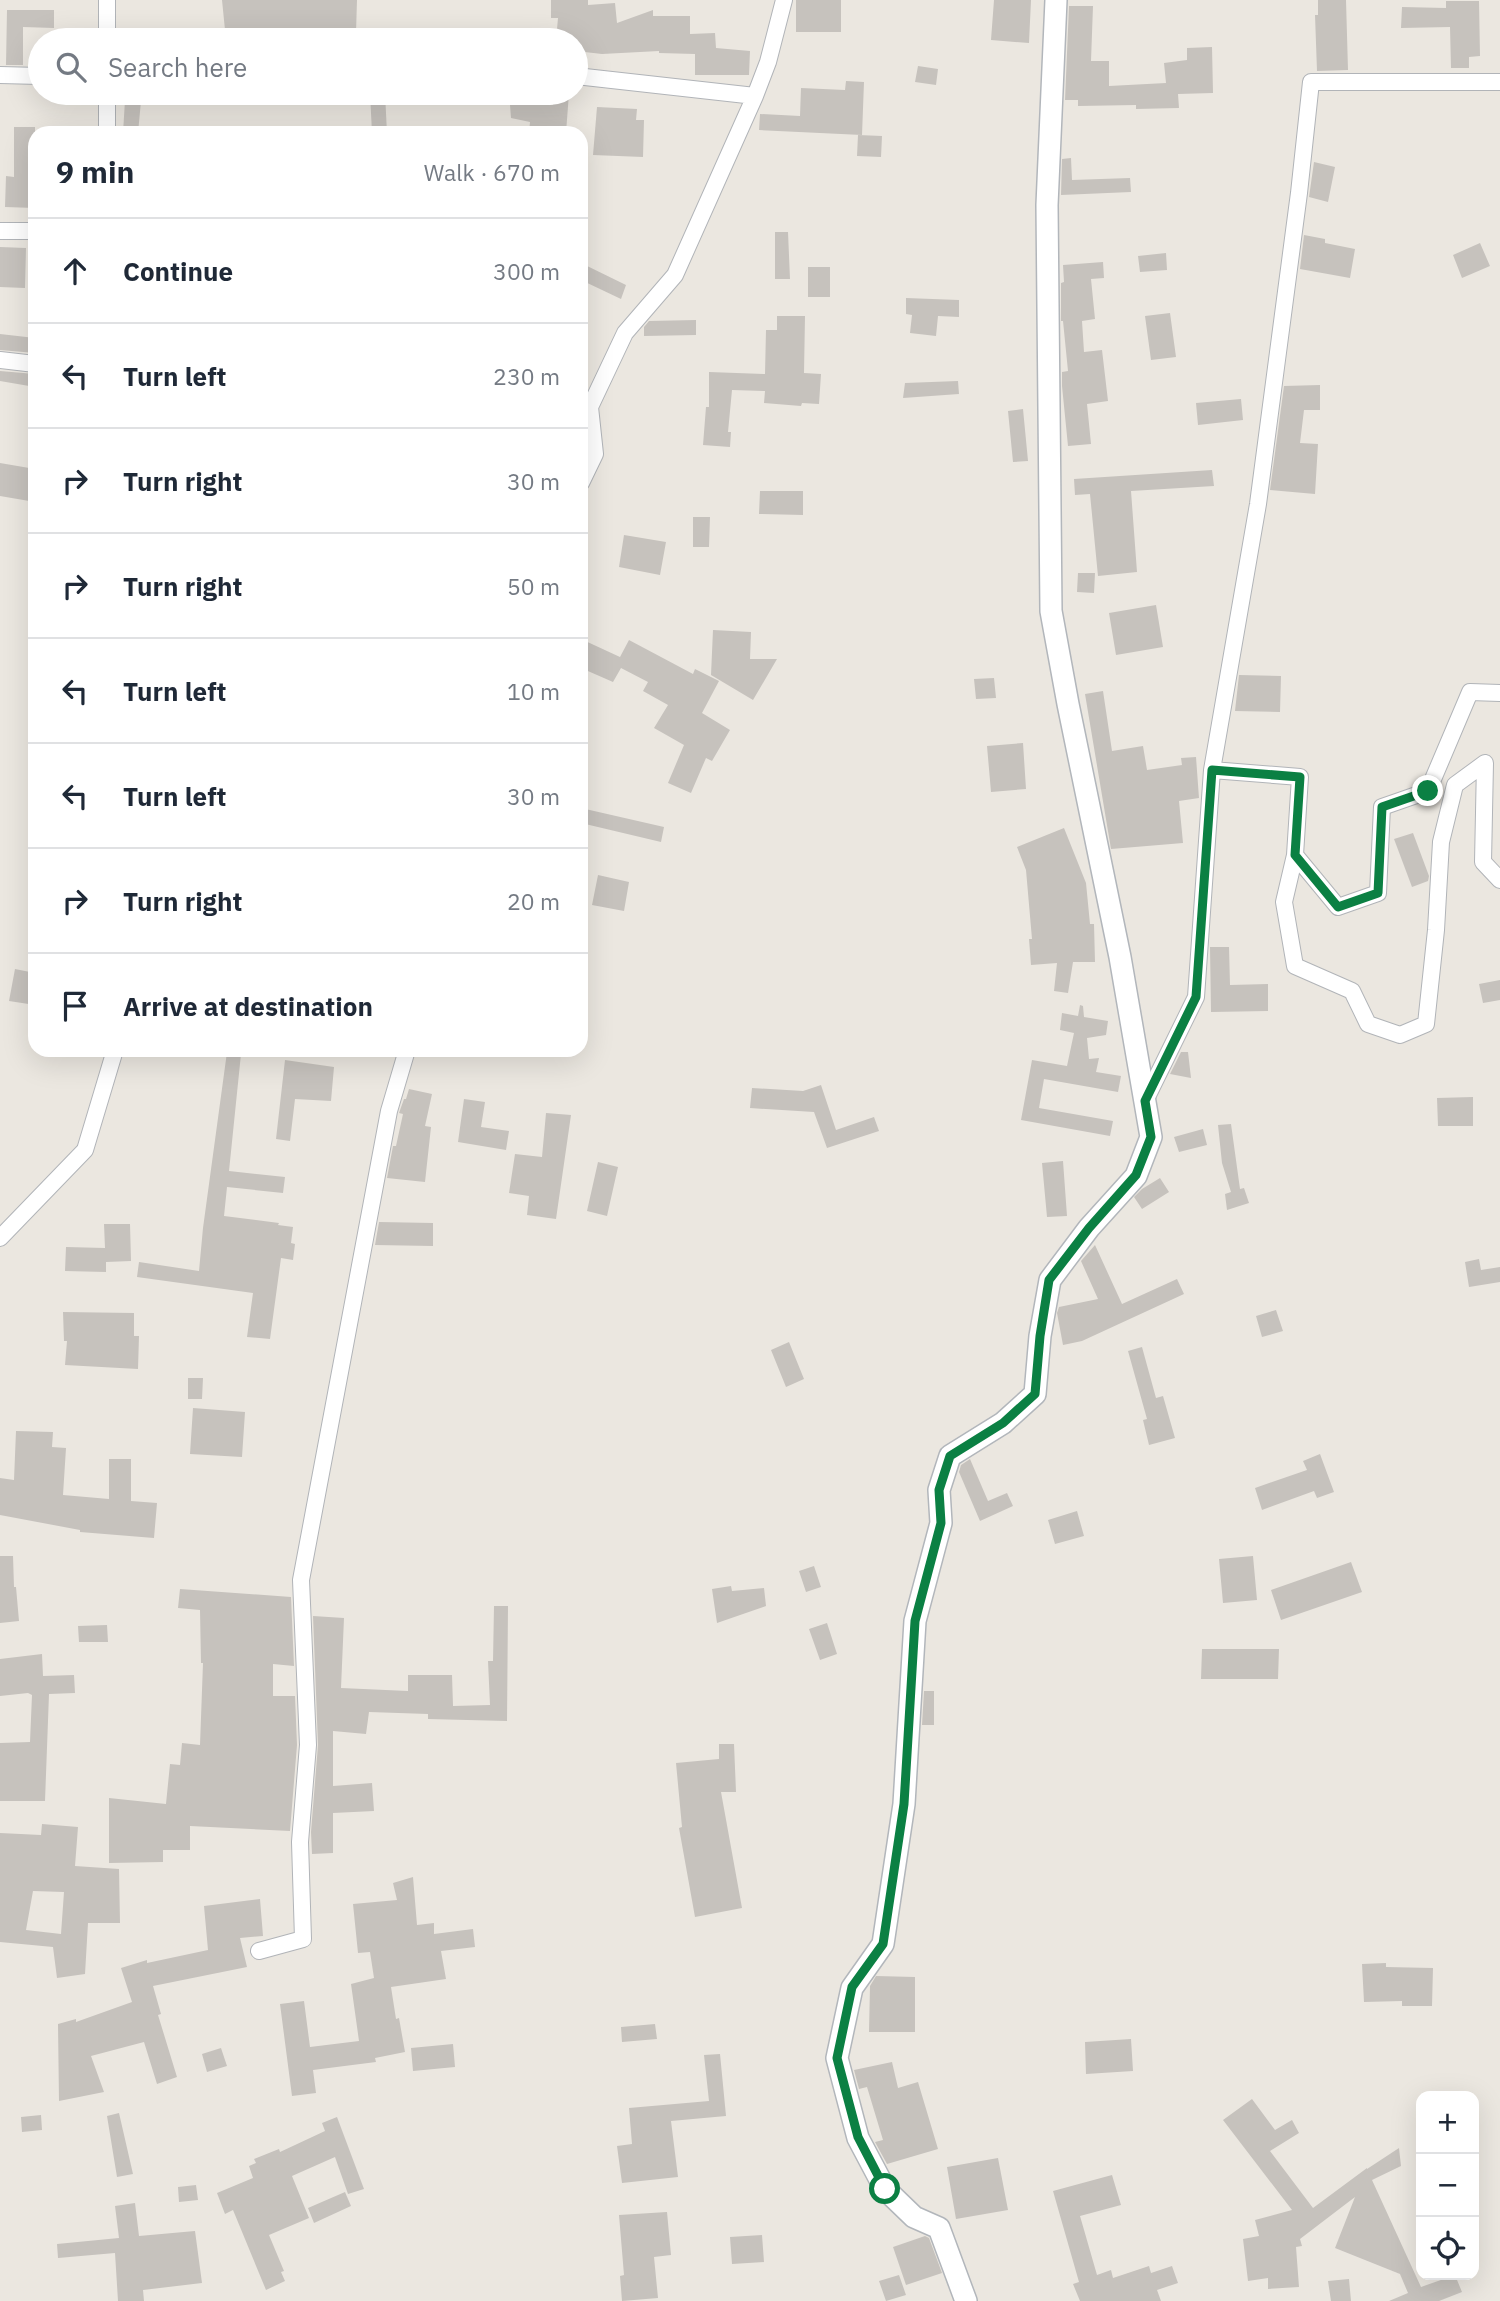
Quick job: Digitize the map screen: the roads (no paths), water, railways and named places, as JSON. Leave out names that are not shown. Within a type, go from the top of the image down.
[{"type":"street","points":[[107,0],[107,28]]},
{"type":"street","points":[[588,404],[625,333],[675,275],[755,96],[768,61],[784,0]]},
{"type":"street","points":[[966,2301],[939,2228],[914,2217],[885,2189],[858,2137],[837,2058],[852,1987],[883,1944],[904,1804],[915,1621],[941,1523],[939,1490],[946,1467],[950,1456],[1003,1423],[1035,1394],[1040,1336],[1049,1280],[1089,1228],[1136,1175],[1151,1137],[1120,957],[1051,611],[1047,205],[1056,0]]},
{"type":"street","points":[[0,75],[28,76]]},
{"type":"street","points":[[588,77],[755,96]]},
{"type":"street","points":[[1145,1101],[1196,997],[1212,770],[1258,504],[1311,82],[1500,82]]},
{"type":"street","points":[[107,105],[107,126]]},
{"type":"street","points":[[0,231],[28,231]]},
{"type":"street","points":[[0,360],[28,363]]},
{"type":"street","points":[[588,423],[595,454],[588,468]]},
{"type":"street","points":[[1295,855],[1338,907],[1378,893],[1382,807],[1428,791],[1470,692],[1500,693]]},
{"type":"street","points":[[1212,770],[1300,777],[1295,855],[1284,902],[1296,966],[1352,991],[1368,1024],[1400,1035],[1426,1024],[1436,930],[1441,842],[1455,785],[1485,763],[1483,862],[1500,880]]},
{"type":"street","points":[[0,1238],[85,1150],[113,1057]]},
{"type":"street","points":[[259,1951],[303,1939],[300,1842],[308,1745],[301,1580],[389,1111],[405,1057]]}]
